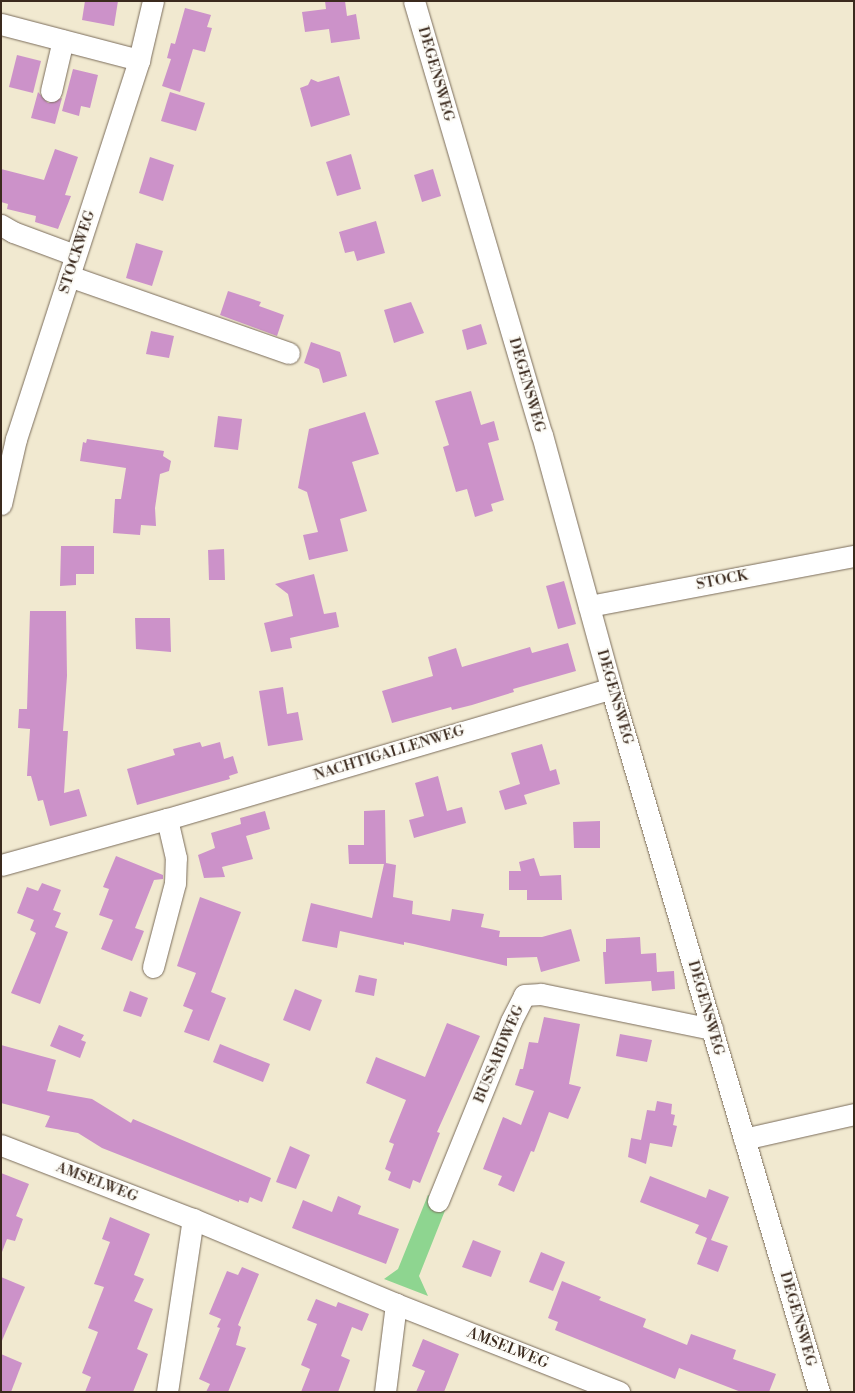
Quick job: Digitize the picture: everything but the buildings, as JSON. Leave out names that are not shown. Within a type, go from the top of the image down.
[{"type":"street","name":"STOCKWEG","points":[[1,504],[9,438],[69,276],[139,60],[153,1]]},
{"type":"street","name":"DEGENSWEG","points":[[414,1],[590,606],[611,688],[819,1392]]},
{"type":"street","points":[[1,24],[139,60]]},
{"type":"street","points":[[51,91],[63,40]]},
{"type":"street","points":[[1,225],[13,232],[75,255]]},
{"type":"street","points":[[69,276],[289,353]]},
{"type":"street","name":"STOCK","points":[[590,606],[854,556]]},
{"type":"street","name":"NACHTIGALLENWEG","points":[[1,865],[166,819],[611,688]]},
{"type":"street","points":[[153,967],[175,883],[176,858],[166,819]]},
{"type":"street","name":"BUSSARDWEG","points":[[438,1201],[511,1021],[524,995],[541,994],[712,1029]]},
{"type":"street","points":[[744,1139],[854,1114]]},
{"type":"street","name":"AMSELWEG","points":[[1,1145],[193,1219],[396,1304],[617,1392]]},
{"type":"street","points":[[167,1392],[193,1219]]},
{"type":"street","points":[[385,1392],[396,1304]]},
{"type":"green space","points":[[428,1195],[448,1203],[419,1276],[428,1296],[384,1279],[398,1269]]}]
